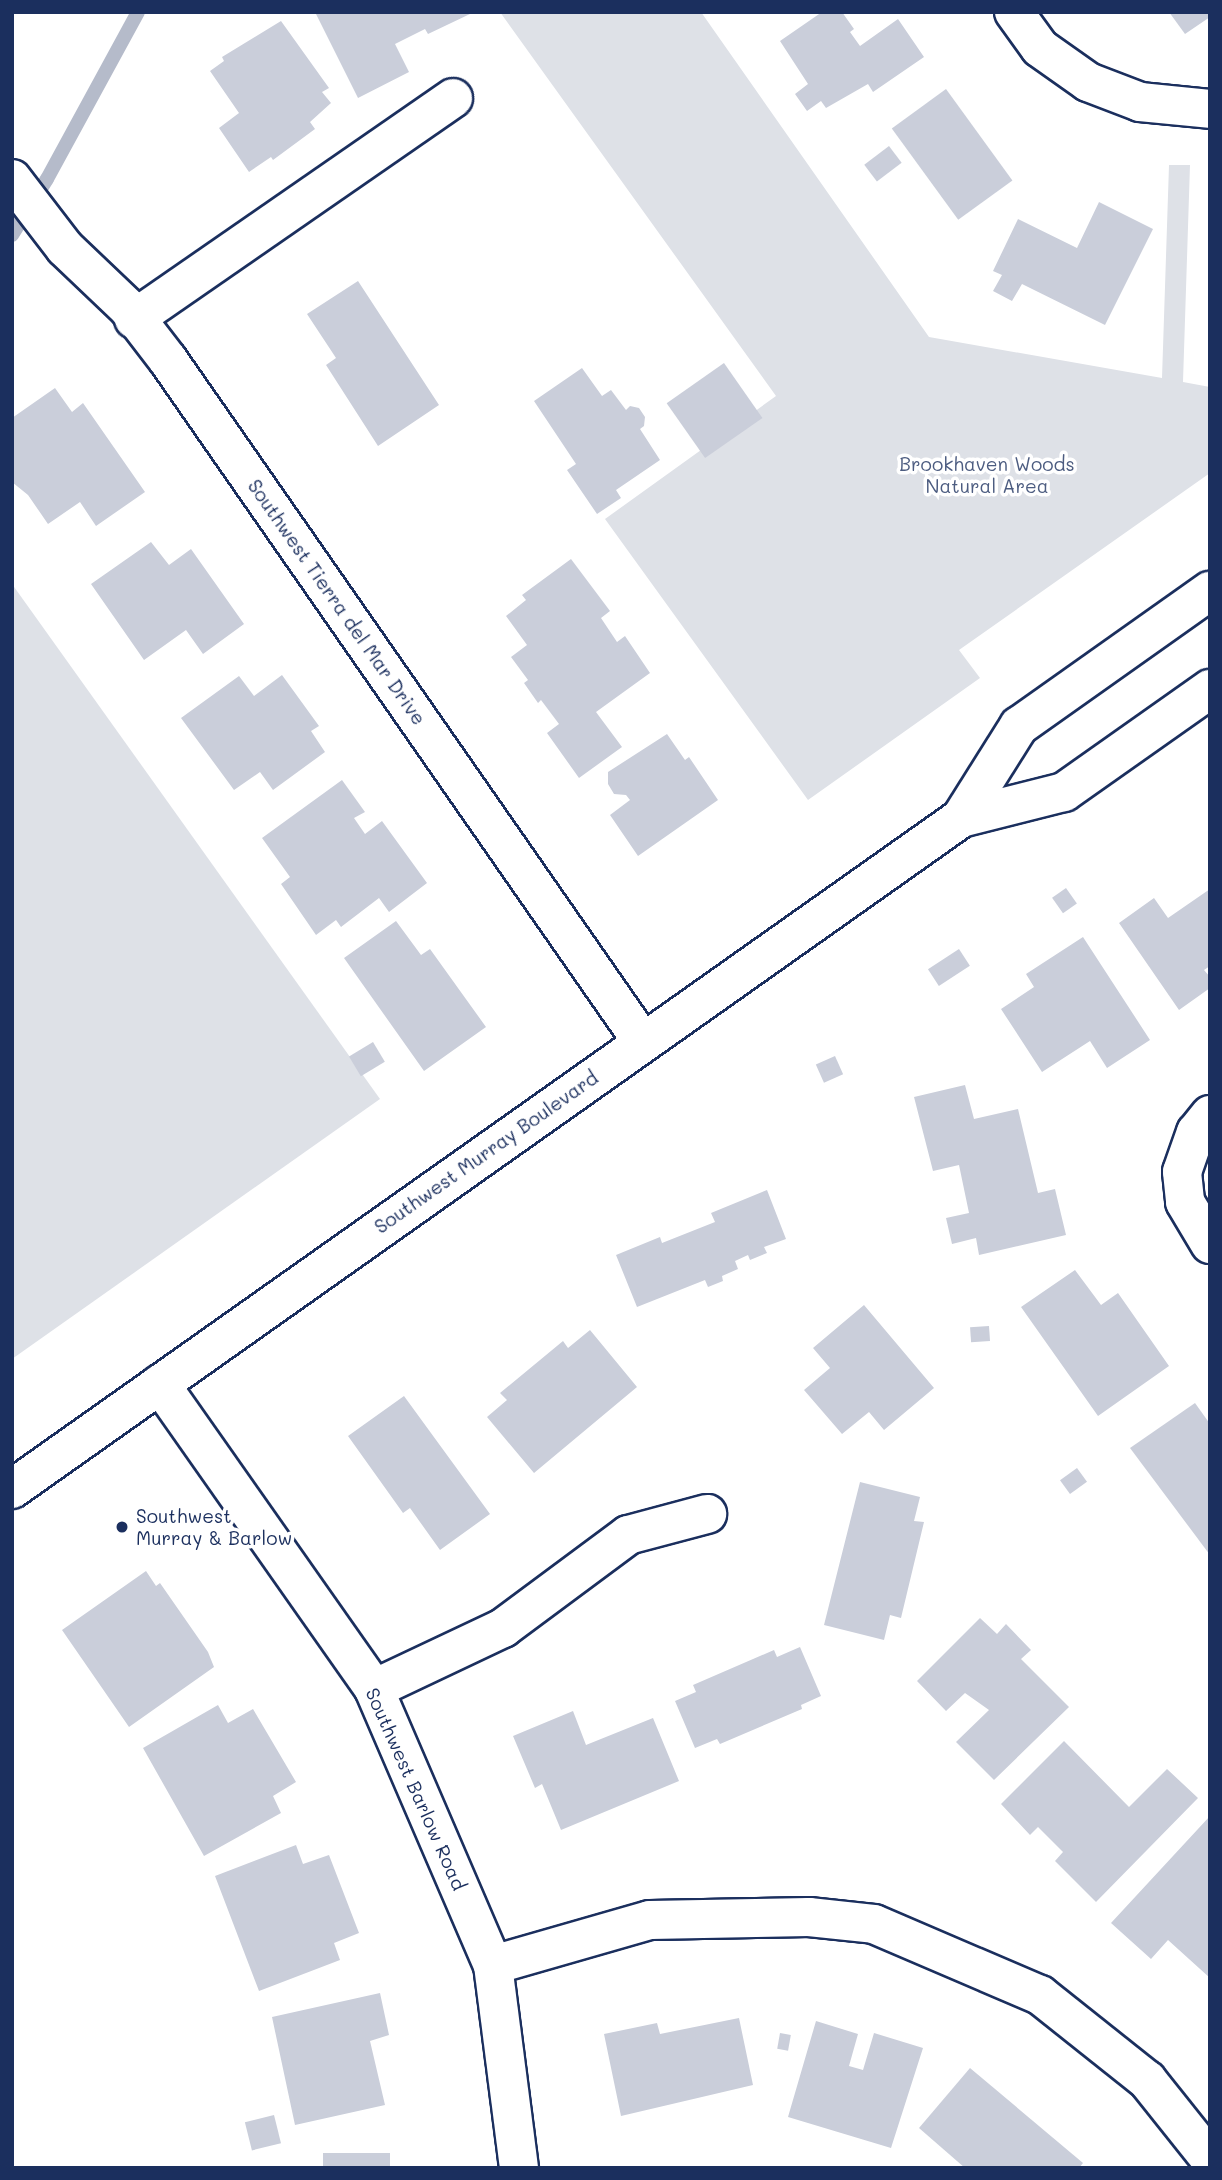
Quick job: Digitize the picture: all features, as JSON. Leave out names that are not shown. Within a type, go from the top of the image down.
[{"type":"street","points":[[1014,12],[1040,48],[1088,82],[1140,102],[1210,109]]},
{"type":"street","points":[[134,319],[453,98]]},
{"type":"street","name":"Southwest Tierra del Mar Drive","points":[[12,179],[65,248],[128,308],[169,360],[642,1041]]},
{"type":"street","name":"Southwest Murray Boulevard","points":[[961,817],[1019,726],[1210,592]]},
{"type":"street","name":"Southwest Murray Boulevard","points":[[12,1489],[961,817],[1064,792],[1210,689]]},
{"type":"street","points":[[1210,1115],[1196,1132],[1182,1172],[1185,1202],[1210,1244]]},
{"type":"street","name":"Southwest Barlow Road","points":[[160,1384],[374,1689],[493,1965],[519,2168]]},
{"type":"street","points":[[374,1689],[503,1628],[628,1535],[707,1514]]},
{"type":"street","points":[[493,1965],[650,1920],[809,1917],[874,1924],[1040,1995],[1147,2080],[1210,2159]]},
{"type":"green space","name":"Brookhaven Woods Natural Area","points":[[500,12],[701,12],[929,337],[1162,378],[1169,165],[1190,165],[1183,382],[1210,387],[1210,473],[959,650],[980,678],[808,800],[605,519],[776,396]]},
{"type":"green space","points":[[12,584],[380,1099],[12,1359]]},
{"type":"building","points":[[315,12],[470,14],[428,34],[425,29],[395,44],[409,72],[358,98]]},
{"type":"building","points":[[822,12],[842,12],[854,29],[850,32],[860,46],[898,19],[924,57],[873,92],[868,84],[826,108],[821,101],[807,111],[795,94],[808,84],[780,41]]},
{"type":"building","points":[[1169,12],[1210,12],[1210,17],[1185,34]]},
{"type":"building","points":[[281,21],[329,88],[322,92],[331,103],[310,122],[315,129],[273,160],[271,157],[249,172],[219,128],[239,113],[210,71],[224,61],[222,57]]},
{"type":"building","points":[[946,89],[1012,180],[958,220],[892,128]]},
{"type":"building","points":[[889,146],[902,163],[877,181],[864,165]]},
{"type":"building","points":[[1099,202],[1153,229],[1105,325],[1022,284],[1012,301],[993,291],[1002,275],[993,271],[1018,219],[1077,248]]},
{"type":"building","points":[[358,281],[439,405],[378,446],[326,365],[336,358],[307,314]]},
{"type":"building","points":[[724,363],[762,418],[705,458],[667,403]]},
{"type":"building","points":[[582,368],[602,396],[611,390],[626,410],[630,406],[639,408],[645,417],[644,426],[640,429],[660,460],[616,490],[621,498],[597,514],[567,470],[576,464],[534,401]]},
{"type":"building","points":[[55,388],[72,412],[83,403],[145,492],[96,526],[80,502],[48,524],[28,495],[12,482],[12,418]]},
{"type":"building","points":[[151,542],[169,565],[191,549],[244,624],[203,654],[186,630],[144,660],[91,584]]},
{"type":"building","points":[[571,559],[610,611],[601,618],[617,642],[625,636],[650,673],[596,712],[622,747],[579,778],[547,733],[559,724],[541,700],[538,703],[524,683],[528,680],[511,657],[527,645],[506,616],[526,600],[522,595]]},
{"type":"building","points":[[282,675],[319,726],[311,731],[325,752],[273,790],[260,772],[234,790],[181,718],[239,676],[254,696]]},
{"type":"building","points":[[667,734],[685,760],[689,757],[718,800],[638,856],[610,815],[630,800],[626,795],[614,794],[608,784],[608,772]]},
{"type":"building","points":[[342,780],[365,812],[354,818],[365,834],[382,821],[427,883],[389,912],[379,898],[341,927],[336,920],[316,935],[281,884],[290,877],[262,838]]},
{"type":"building","points":[[1066,888],[1077,904],[1063,913],[1052,898]]},
{"type":"building","points":[[1210,889],[1210,966],[1204,970],[1210,977],[1210,988],[1179,1010],[1119,923],[1154,898],[1168,918]]},
{"type":"building","points":[[396,921],[421,955],[430,949],[486,1027],[424,1071],[344,958]]},
{"type":"building","points":[[1083,937],[1150,1040],[1107,1068],[1090,1041],[1042,1072],[1001,1009],[1034,987],[1026,974]]},
{"type":"building","points":[[959,949],[970,966],[939,986],[928,969]]},
{"type":"building","points":[[373,1042],[385,1062],[361,1076],[349,1056]]},
{"type":"building","points":[[835,1056],[843,1074],[824,1083],[816,1065]]},
{"type":"building","points":[[965,1085],[974,1119],[1018,1109],[1038,1193],[1055,1189],[1066,1235],[979,1255],[976,1238],[952,1244],[946,1218],[969,1213],[959,1165],[933,1171],[914,1097]]},
{"type":"building","points":[[767,1190],[786,1239],[764,1247],[767,1253],[750,1260],[748,1255],[735,1261],[738,1269],[722,1276],[723,1281],[708,1287],[705,1280],[637,1307],[616,1255],[660,1237],[662,1243],[715,1222],[711,1213]]},
{"type":"building","points":[[1075,1270],[1101,1305],[1118,1293],[1169,1366],[1098,1416],[1021,1307]]},
{"type":"building","points":[[864,1305],[934,1388],[884,1430],[869,1412],[842,1434],[804,1390],[830,1368],[813,1348]]},
{"type":"building","points":[[989,1326],[990,1341],[971,1342],[970,1327]]},
{"type":"building","points":[[590,1330],[637,1387],[534,1473],[487,1417],[507,1400],[500,1393],[563,1341],[568,1348]]},
{"type":"building","points":[[404,1396],[490,1514],[440,1550],[410,1508],[403,1513],[348,1436]]},
{"type":"building","points":[[1195,1403],[1210,1424],[1210,1555],[1130,1448]]},
{"type":"building","points":[[1077,1468],[1087,1482],[1070,1494],[1060,1480]]},
{"type":"building","points":[[860,1482],[920,1497],[914,1521],[924,1522],[901,1618],[890,1615],[884,1640],[824,1625]]},
{"type":"building","points":[[146,1571],[156,1586],[160,1583],[208,1652],[214,1667],[129,1727],[62,1630]]},
{"type":"building","points":[[980,1618],[997,1634],[1006,1624],[1031,1650],[1021,1659],[1069,1707],[994,1780],[956,1742],[989,1710],[965,1693],[946,1711],[917,1681]]},
{"type":"building","points":[[800,1647],[821,1696],[801,1705],[802,1709],[720,1744],[717,1739],[695,1748],[675,1701],[696,1692],[693,1685],[774,1650],[777,1657]]},
{"type":"building","points":[[218,1705],[228,1723],[253,1709],[296,1782],[273,1796],[281,1813],[204,1856],[143,1748]]},
{"type":"building","points":[[573,1711],[586,1745],[653,1718],[679,1781],[561,1830],[542,1784],[535,1788],[513,1736]]},
{"type":"building","points":[[1064,1741],[1129,1807],[1167,1769],[1198,1798],[1096,1902],[1055,1861],[1063,1852],[1038,1827],[1030,1835],[1001,1804]]},
{"type":"building","points":[[1210,1816],[1210,1978],[1168,1940],[1151,1959],[1111,1923]]},
{"type":"building","points":[[296,1845],[303,1864],[329,1855],[359,1933],[334,1943],[340,1960],[259,1991],[215,1876]]},
{"type":"building","points":[[380,1993],[389,2035],[370,2041],[385,2105],[295,2125],[272,2017]]},
{"type":"building","points":[[739,2018],[753,2085],[621,2116],[604,2034],[657,2023],[660,2034]]},
{"type":"building","points":[[816,2021],[858,2034],[849,2066],[863,2070],[874,2033],[923,2048],[891,2148],[788,2117]]},
{"type":"building","points":[[780,2033],[791,2035],[788,2051],[777,2049]]},
{"type":"building","points":[[970,2068],[1083,2163],[1079,2168],[965,2168],[919,2128]]},
{"type":"building","points":[[274,2115],[281,2143],[252,2150],[245,2122]]},
{"type":"building","points":[[323,2153],[390,2153],[390,2168],[323,2168]]},
{"type":"waterway","points":[[12,235],[47,179],[138,12]]},
{"type":"place","name":"Southwest Murray & Barlow","points":[[122,1527]]}]
